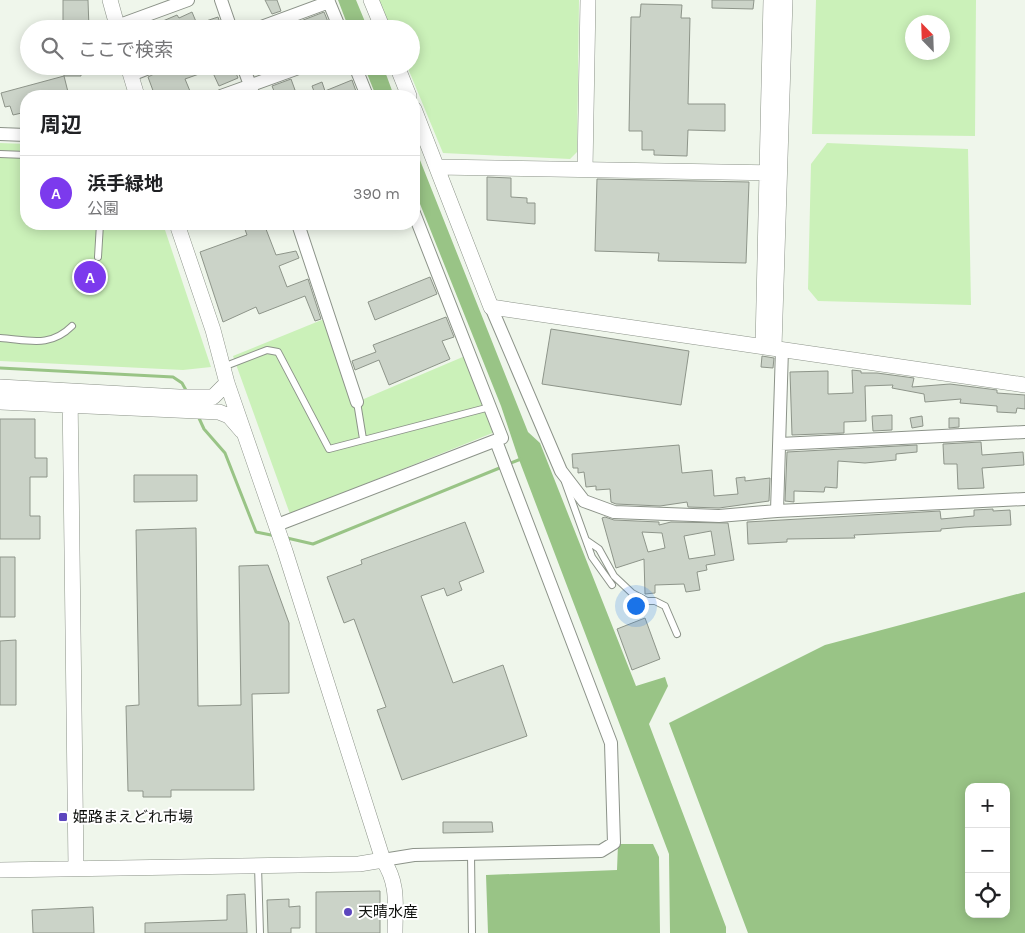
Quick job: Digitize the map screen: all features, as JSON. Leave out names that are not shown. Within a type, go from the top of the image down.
[{"type":"street","points":[[110,0],[116,20]]},
{"type":"street","points":[[136,20],[188,0]]},
{"type":"street","points":[[221,0],[228,20]]},
{"type":"street","points":[[371,0],[379,20]]},
{"type":"street","points":[[584,169],[588,0]]},
{"type":"street","points":[[771,0],[773,347],[780,444],[777,511]]},
{"type":"street","points":[[773,173],[785,0]]},
{"type":"street","points":[[279,20],[329,1],[336,20]]},
{"type":"street","points":[[131,75],[135,90]]},
{"type":"street","points":[[247,75],[252,90]]},
{"type":"street","points":[[254,90],[285,75]]},
{"type":"street","points":[[359,75],[365,90]]},
{"type":"street","points":[[401,75],[407,90]]},
{"type":"street","points":[[420,124],[491,307],[561,471],[584,501],[614,512],[719,516],[777,511],[1025,499]]},
{"type":"street","points":[[0,134],[20,135]]},
{"type":"street","points":[[437,167],[773,173]]},
{"type":"street","points":[[277,525],[502,438],[420,228]]},
{"type":"street","points":[[180,230],[227,382],[277,525],[383,860],[392,874],[395,886],[395,933]]},
{"type":"street","points":[[300,230],[357,402]]},
{"type":"street","points":[[491,307],[1025,385]]},
{"type":"street","points":[[181,404],[213,397],[227,382]]},
{"type":"street","points":[[0,387],[70,398],[181,404],[229,416],[246,435]]},
{"type":"street","points":[[0,402],[70,398]]},
{"type":"street","points":[[70,398],[76,868]]},
{"type":"street","points":[[219,412],[234,401]]},
{"type":"street","points":[[780,444],[1025,432]]},
{"type":"street","points":[[0,870],[360,864],[414,855],[601,851],[614,843],[611,743],[512,478],[496,441]]},
{"type":"lane","points":[[0,154],[20,155]]},
{"type":"lane","points":[[98,257],[100,230]]},
{"type":"lane","points":[[0,338],[48,341],[62,336],[72,326]]},
{"type":"lane","points":[[223,367],[267,350],[278,352],[329,449],[490,407]]},
{"type":"lane","points":[[357,402],[363,439]]},
{"type":"lane","points":[[561,471],[592,557],[612,585]]},
{"type":"lane","points":[[586,540],[599,549],[614,576],[632,593],[647,601],[655,601],[665,606],[677,634]]},
{"type":"lane","points":[[471,854],[472,933]]},
{"type":"lane","points":[[258,866],[260,933]]},
{"type":"shaded area","points":[[338,0],[356,0],[364,20],[346,20]]},
{"type":"shaded area","points":[[379,0],[579,0],[577,152],[570,159],[443,153],[420,97],[420,90],[417,90],[411,75],[420,75],[420,20],[387,20]]},
{"type":"shaded area","points":[[816,0],[976,0],[975,136],[812,134]]},
{"type":"shaded area","points":[[368,75],[386,75],[392,90],[374,90]]},
{"type":"shaded area","points":[[0,143],[20,144],[20,230],[165,230],[211,367],[183,370],[0,361]]},
{"type":"shaded area","points":[[827,143],[968,149],[971,305],[818,301],[808,289],[811,164]]},
{"type":"shaded area","points":[[420,160],[528,432],[540,443],[636,686],[665,677],[668,686],[649,724],[726,927],[726,933],[670,933],[669,854],[518,457],[501,406],[420,204]]},
{"type":"shaded area","points":[[324,319],[352,404],[465,356],[495,432],[290,514],[233,356]]},
{"type":"shaded area","points":[[1025,592],[1025,933],[748,933],[669,723],[825,645]]},
{"type":"shaded area","points":[[618,844],[653,844],[659,857],[660,933],[488,933],[486,875],[617,870]]},
{"type":"building","points":[[63,0],[88,0],[89,20],[63,20]]},
{"type":"building","points":[[265,0],[277,0],[281,11],[272,14]]},
{"type":"building","points":[[712,0],[754,0],[753,9],[712,8]]},
{"type":"building","points":[[641,4],[682,5],[681,18],[690,18],[688,104],[725,104],[725,131],[688,130],[687,156],[654,155],[654,150],[642,150],[642,131],[629,131],[631,17],[640,17]]},
{"type":"building","points":[[192,12],[195,20],[165,20],[177,15],[179,18]]},
{"type":"building","points":[[324,12],[327,20],[303,20]]},
{"type":"building","points":[[64,75],[81,75],[81,76]]},
{"type":"building","points":[[152,75],[196,75],[185,79],[190,90],[153,90],[148,77]]},
{"type":"building","points":[[214,75],[237,75],[238,78],[219,86]]},
{"type":"building","points":[[64,76],[68,90],[20,90],[20,113],[13,115],[10,106],[5,107],[1,93]]},
{"type":"building","points":[[291,79],[295,90],[274,90],[272,86]]},
{"type":"building","points":[[352,80],[356,90],[327,90]]},
{"type":"building","points":[[322,82],[325,90],[314,90],[312,86]]},
{"type":"building","points":[[487,177],[511,178],[511,197],[527,198],[527,203],[535,203],[535,224],[487,220]]},
{"type":"building","points":[[597,179],[749,182],[746,263],[658,261],[659,253],[595,251]]},
{"type":"building","points":[[245,230],[266,230],[276,255],[296,251],[299,258],[279,266],[287,287],[308,279],[321,319],[315,321],[305,296],[259,314],[256,307],[223,322],[200,252],[247,235]]},
{"type":"building","points":[[430,277],[437,294],[375,320],[368,302]]},
{"type":"building","points":[[446,317],[454,337],[442,341],[450,359],[389,385],[379,360],[355,370],[352,361],[376,352],[373,345]]},
{"type":"building","points":[[551,329],[689,351],[681,405],[542,384]]},
{"type":"building","points":[[762,356],[774,358],[773,368],[761,367]]},
{"type":"building","points":[[852,370],[861,371],[861,373],[877,373],[914,378],[912,387],[950,384],[997,390],[997,393],[1025,395],[1025,409],[1017,408],[1016,413],[997,412],[997,406],[960,403],[961,399],[925,402],[924,394],[892,388],[893,385],[865,386],[866,421],[844,422],[844,433],[792,435],[790,372],[828,371],[828,394],[853,393]]},
{"type":"building","points":[[892,415],[892,430],[873,431],[872,416]]},
{"type":"building","points":[[922,416],[923,426],[912,428],[910,418]]},
{"type":"building","points":[[949,418],[959,418],[959,427],[949,428]]},
{"type":"building","points":[[0,419],[35,419],[35,458],[47,458],[47,477],[30,477],[30,516],[40,516],[40,539],[0,539]]},
{"type":"building","points":[[981,442],[982,455],[1023,452],[1024,465],[982,468],[984,488],[958,489],[957,464],[944,464],[943,444]]},
{"type":"building","points":[[679,445],[682,473],[712,470],[714,496],[738,494],[736,478],[745,477],[745,481],[770,478],[769,501],[719,508],[688,507],[687,502],[660,506],[616,504],[611,502],[610,489],[596,490],[596,486],[586,487],[584,472],[578,473],[578,468],[573,468],[572,454]]},
{"type":"building","points":[[917,445],[917,452],[896,454],[896,460],[865,463],[838,461],[837,488],[825,487],[824,492],[794,491],[794,502],[785,501],[787,452]]},
{"type":"building","points":[[134,475],[197,475],[197,501],[134,502]]},
{"type":"building","points":[[993,509],[993,511],[1010,510],[1011,525],[941,529],[941,531],[854,535],[855,538],[787,539],[787,542],[748,544],[747,522],[940,511],[941,519],[974,516],[974,510]]},
{"type":"building","points":[[602,518],[659,522],[659,525],[671,522],[728,523],[734,560],[706,565],[707,570],[697,572],[700,590],[686,592],[684,584],[655,585],[655,593],[645,594],[644,559],[616,568]],"holes":[[[711,531],[715,555],[689,559],[684,536]],[[642,532],[662,533],[665,548],[648,552]]]},
{"type":"building","points":[[465,522],[484,572],[459,582],[462,590],[447,596],[444,588],[421,596],[453,683],[503,665],[527,736],[402,780],[377,710],[386,707],[354,619],[344,623],[327,577],[362,564],[361,560]]},
{"type":"building","points":[[196,528],[198,706],[241,705],[239,566],[268,565],[289,623],[289,693],[252,694],[254,790],[171,790],[171,797],[143,797],[143,791],[128,791],[126,706],[139,705],[136,530]]},
{"type":"building","points":[[0,557],[15,557],[15,617],[0,617]]},
{"type":"building","points":[[645,618],[660,659],[632,670],[617,629]]},
{"type":"building","points":[[16,640],[16,705],[0,705],[0,641]]},
{"type":"building","points":[[443,822],[492,822],[493,832],[443,833]]},
{"type":"building","name":"天晴水産","points":[[380,891],[380,933],[316,933],[316,892]]},
{"type":"building","points":[[245,894],[247,933],[145,933],[145,923],[227,920],[227,895]]},
{"type":"building","points":[[289,899],[289,907],[300,906],[300,928],[291,928],[291,933],[268,933],[267,900]]},
{"type":"building","points":[[93,907],[94,933],[33,933],[32,910]]},
{"type":"waterway","points":[[0,368],[173,377],[182,383],[187,392]]},
{"type":"waterway","points":[[198,416],[204,429],[225,453],[256,532],[276,536]]},
{"type":"waterway","points":[[508,464],[521,459]]},
{"type":"waterway","points":[[287,538],[313,544],[502,467]]},
{"type":"place","name":"浜手緑地","points":[[90,277]]},
{"type":"place","name":"姫路まえどれ市場","points":[[63,817]]},
{"type":"place","name":"天晴水産","points":[[348,912]]}]
